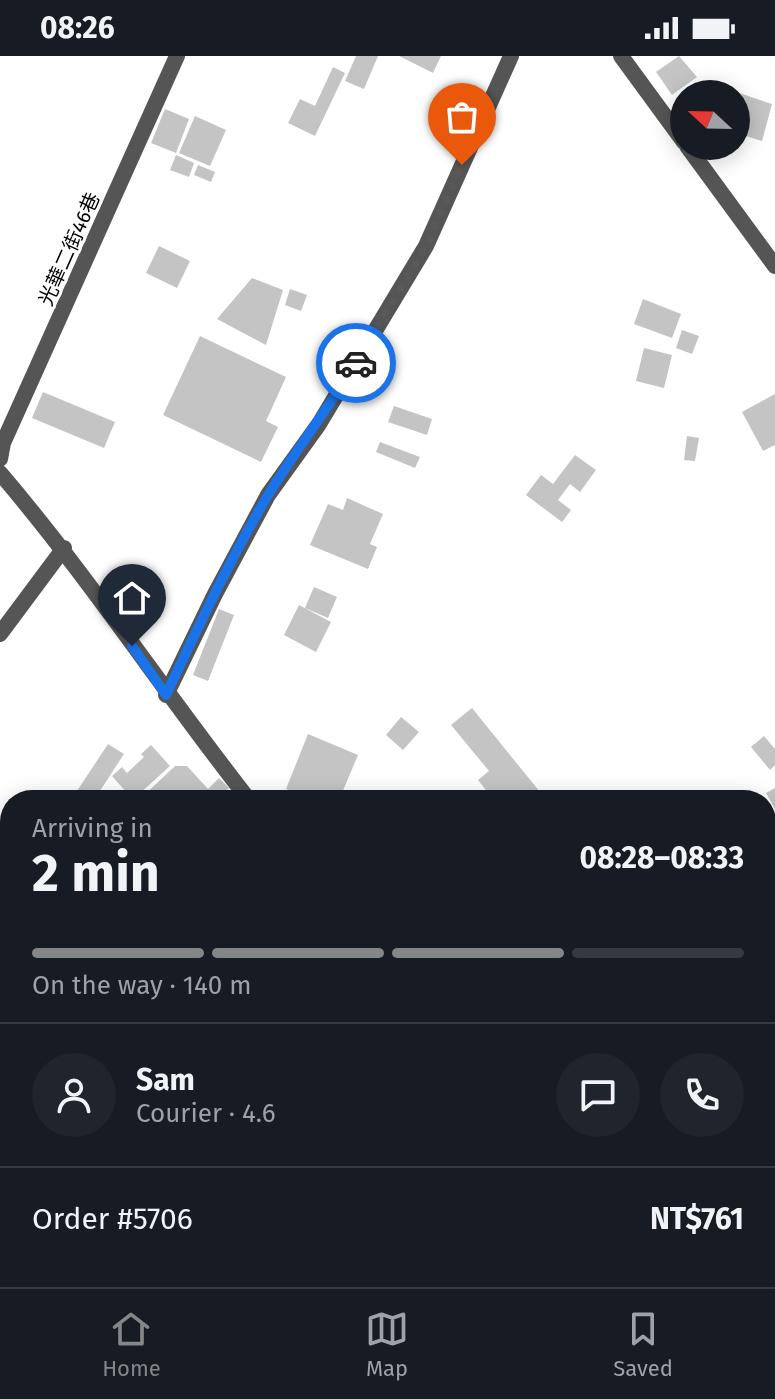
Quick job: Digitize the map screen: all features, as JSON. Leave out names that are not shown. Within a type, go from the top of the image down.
[{"type":"street","name":"光華二街46巷","points":[[0,459],[3,443],[177,56]]},
{"type":"street","points":[[166,695],[268,495],[319,424],[426,246],[511,56]]},
{"type":"street","points":[[621,56],[670,122]]},
{"type":"street","points":[[698,160],[775,266]]},
{"type":"street","points":[[0,473],[64,548],[166,695],[241,790]]},
{"type":"street","points":[[0,634],[64,548]]},
{"type":"building","points":[[356,56],[378,56],[364,89],[345,81]]},
{"type":"building","points":[[399,56],[441,56],[433,73]]},
{"type":"building","points":[[679,56],[697,77],[693,80],[670,80],[670,92],[656,72]]},
{"type":"building","points":[[333,67],[345,73],[315,136],[288,123],[300,99],[315,106]]},
{"type":"building","points":[[750,97],[772,104],[762,141],[750,137]]},
{"type":"building","points":[[165,109],[189,119],[176,153],[151,143]]},
{"type":"building","points":[[195,116],[226,130],[210,166],[179,153]]},
{"type":"building","points":[[176,155],[194,163],[189,177],[170,170]]},
{"type":"building","points":[[198,165],[215,172],[211,182],[194,175]]},
{"type":"building","points":[[159,246],[190,261],[177,288],[146,273]]},
{"type":"building","points":[[252,278],[283,290],[266,345],[217,319]]},
{"type":"building","points":[[290,289],[307,295],[301,311],[285,305]]},
{"type":"building","points":[[643,299],[681,314],[672,338],[634,324]]},
{"type":"building","points":[[682,330],[699,336],[692,354],[676,348]]},
{"type":"building","points":[[200,336],[286,377],[266,421],[278,427],[261,462],[163,415]]},
{"type":"building","points":[[644,348],[672,355],[664,388],[636,381]]},
{"type":"building","points":[[43,392],[115,422],[104,448],[32,418]]},
{"type":"building","points":[[775,394],[775,445],[763,451],[742,412]]},
{"type":"building","points":[[394,406],[432,419],[427,435],[388,422]]},
{"type":"building","points":[[687,436],[699,438],[695,461],[684,460]]},
{"type":"building","points":[[380,442],[420,457],[415,468],[376,452]]},
{"type":"building","points":[[575,455],[596,470],[580,492],[570,484],[558,500],[571,510],[562,522],[526,495],[541,475],[553,484]]},
{"type":"building","points":[[347,498],[383,514],[370,544],[377,547],[368,569],[310,545],[328,504],[343,510]]},
{"type":"building","points":[[314,587],[337,597],[328,618],[305,608]]},
{"type":"building","points":[[299,605],[331,622],[316,652],[284,635]]},
{"type":"building","points":[[219,609],[234,615],[208,681],[193,675]]},
{"type":"building","points":[[472,708],[538,790],[486,790],[478,780],[489,771],[451,725]]},
{"type":"building","points":[[401,717],[419,732],[403,750],[386,735]]},
{"type":"building","points":[[308,734],[358,755],[343,790],[286,789]]},
{"type":"building","points":[[764,736],[775,749],[775,765],[770,770],[751,747]]},
{"type":"building","points":[[108,744],[124,754],[101,790],[78,790]]},
{"type":"building","points":[[151,745],[170,766],[144,790],[124,790],[112,776],[122,767],[127,773],[144,757],[141,754]]},
{"type":"building","points":[[175,766],[187,766],[208,789],[219,778],[229,788],[227,790],[150,790]]},
{"type":"way so far","points":[[356,363],[426,246],[462,165]]},
{"type":"route","points":[[132,646],[166,695],[268,495],[319,424],[356,363]]}]
